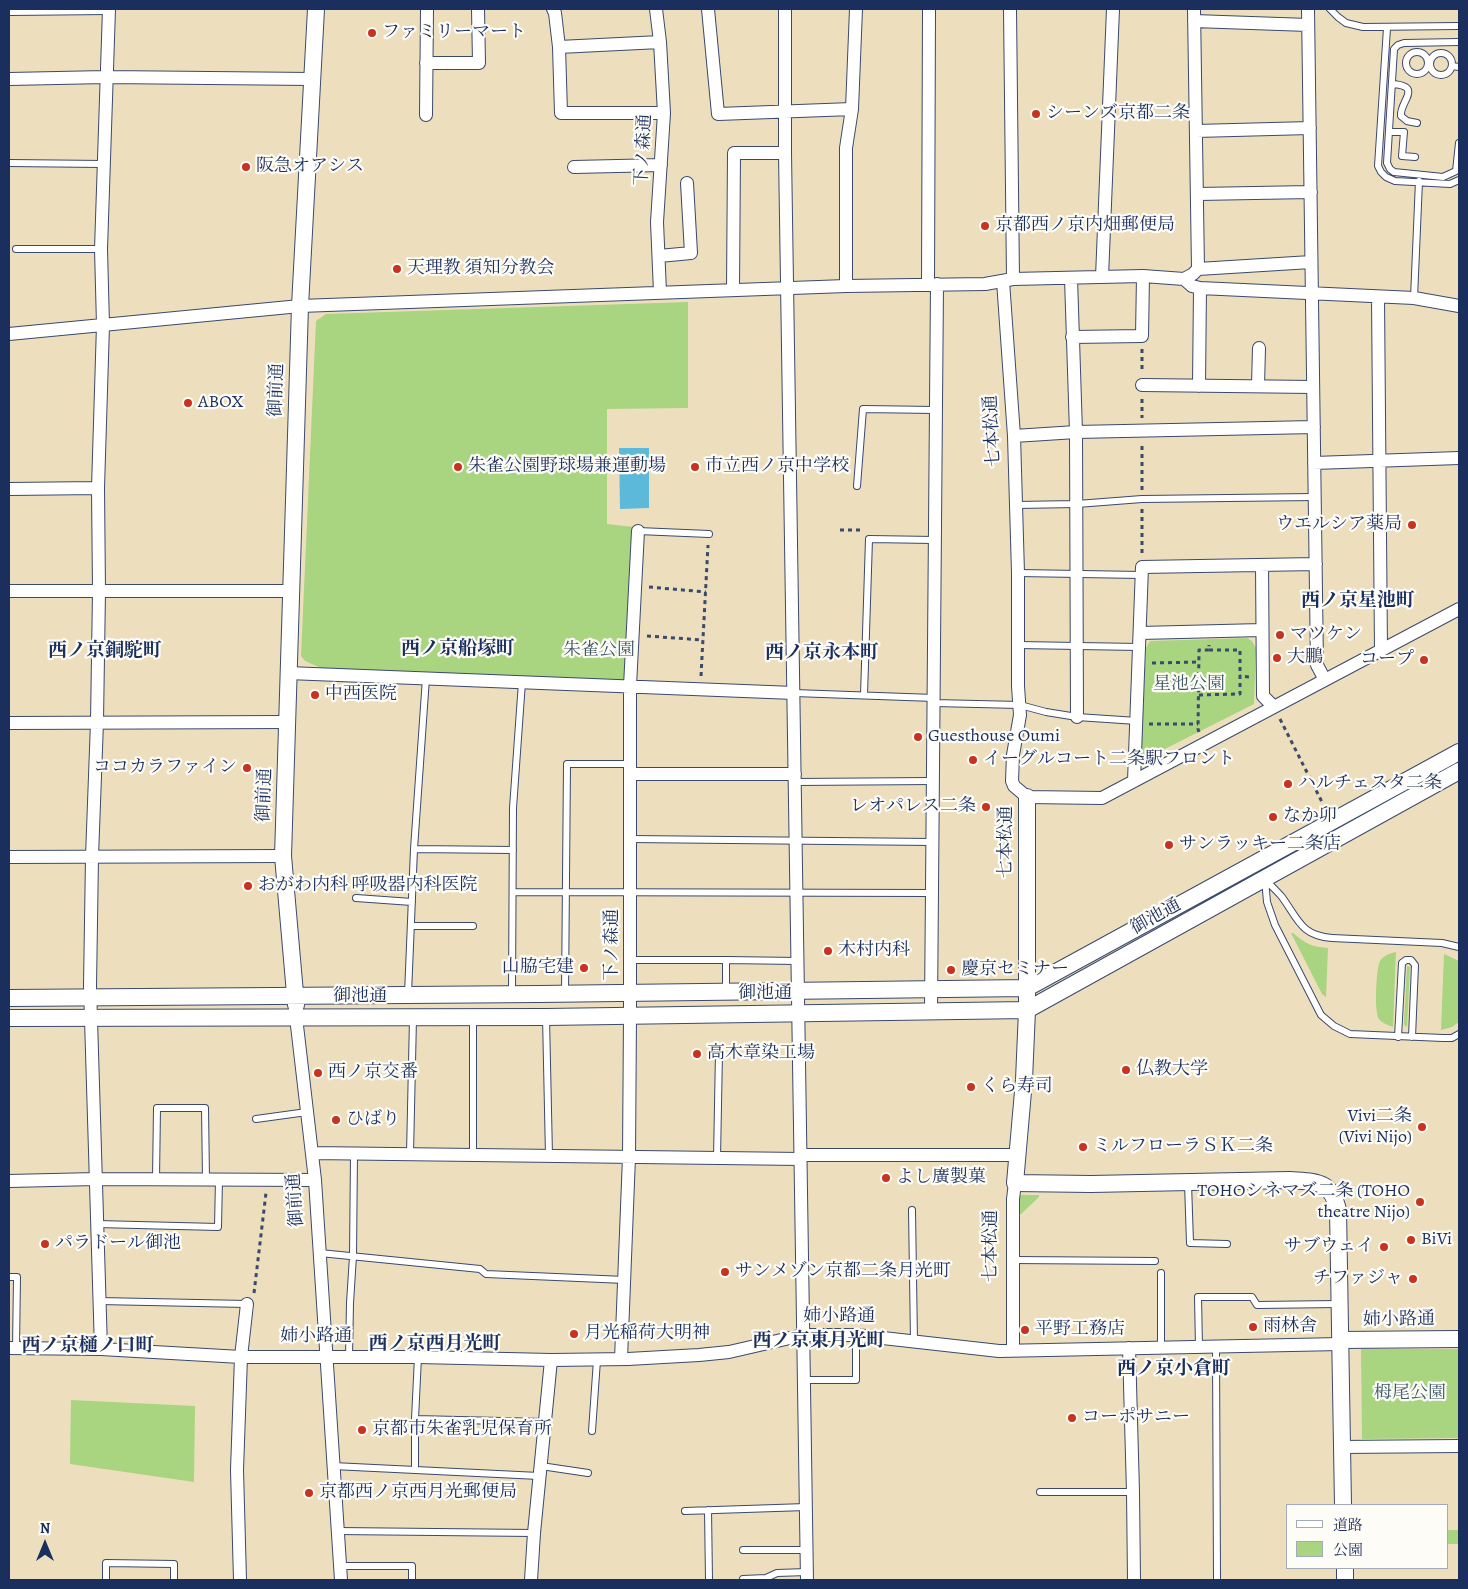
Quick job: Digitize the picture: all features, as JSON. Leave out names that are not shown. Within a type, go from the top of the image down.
[{"type":"street","name":"御前通","points":[[316,9],[300,306],[283,856],[296,1017],[315,1180],[340,1580]]},
{"type":"street","points":[[426,115],[427,9]]},
{"type":"street","points":[[426,63],[479,63],[478,9]]},
{"type":"street","points":[[553,9],[559,46],[561,114],[664,113]]},
{"type":"street","name":"下ノ森通","points":[[656,9],[664,113],[657,222],[660,292]]},
{"type":"street","points":[[708,9],[718,114],[852,109]]},
{"type":"street","points":[[785,9],[785,153],[807,1576]]},
{"type":"street","points":[[846,286],[846,148],[852,109],[856,9]]},
{"type":"street","points":[[929,9],[935,410],[931,1010]]},
{"type":"street","name":"七本松通","points":[[1010,9],[1008,280],[1018,573],[1018,686],[1020,705],[1013,755],[1012,781],[1014,786],[1027,797],[1027,1010],[1018,1155],[1012,1199],[1013,1350]]},
{"type":"street","points":[[1102,278],[1112,9]]},
{"type":"street","points":[[1308,9],[1317,665],[1325,680]]},
{"type":"street","points":[[101,1349],[90,997],[92,857],[97,722],[98,488],[103,325],[101,249],[109,10]]},
{"type":"street","points":[[1198,269],[1194,15],[1308,24]]},
{"type":"street","points":[[559,46],[660,42]]},
{"type":"street","points":[[9,79],[106,77],[312,79]]},
{"type":"street","points":[[1196,131],[1310,128]]},
{"type":"street","points":[[733,290],[734,154],[785,153]]},
{"type":"street","points":[[574,166],[660,165]]},
{"type":"street","points":[[659,256],[691,253],[687,183]]},
{"type":"street","points":[[1198,194],[1311,192]]},
{"type":"street","points":[[9,334],[300,306],[846,286],[985,284],[1008,280],[1071,278],[1144,276],[1184,279],[1198,269],[1312,262]]},
{"type":"street","points":[[1072,337],[1142,336],[1144,276]]},
{"type":"street","points":[[1071,278],[1077,504],[1076,717]]},
{"type":"street","points":[[1184,279],[1192,286],[1200,288],[1414,298],[1459,306]]},
{"type":"street","points":[[1199,386],[1200,288]]},
{"type":"street","points":[[1378,296],[1381,651]]},
{"type":"street","points":[[1258,386],[1259,348]]},
{"type":"street","points":[[1142,386],[1313,386]]},
{"type":"street","points":[[1014,436],[1076,432],[1314,427]]},
{"type":"street","points":[[1314,463],[1459,458]]},
{"type":"street","points":[[9,489],[98,488]]},
{"type":"street","name":"下ノ森通","points":[[621,1359],[629,1157],[630,686],[638,532]]},
{"type":"street","points":[[1134,781],[1142,571],[1316,564]]},
{"type":"street","points":[[1262,565],[1263,696],[1274,707]]},
{"type":"street","points":[[9,591],[292,591]]},
{"type":"street","points":[[1027,797],[1102,798],[1459,609]]},
{"type":"street","points":[[1140,633],[1262,630]]},
{"type":"street","points":[[288,673],[794,692]]},
{"type":"street","points":[[9,723],[287,722]]},
{"type":"street","name":"御池通","points":[[9,998],[1027,988],[1459,752]]},
{"type":"street","points":[[630,769],[795,778]]},
{"type":"street","name":"御池通","points":[[9,1018],[546,1017],[630,1014],[798,1014],[931,1010],[1027,1010],[1459,771]]},
{"type":"street","points":[[9,857],[283,856]]},
{"type":"street","points":[[1256,862],[1265,879]]},
{"type":"street","points":[[312,1153],[717,1158],[1018,1155]]},
{"type":"street","points":[[9,1181],[96,1179],[315,1180]]},
{"type":"street","points":[[1015,1183],[1188,1183],[1290,1180],[1315,1182],[1326,1186],[1335,1197],[1338,1210],[1343,1504]]},
{"type":"street","points":[[240,1580],[237,1470],[241,1357],[248,1304]]},
{"type":"street","name":"姉小路通","points":[[12,1348],[101,1349],[241,1357],[597,1360],[729,1352],[803,1335],[856,1335],[999,1351],[1216,1347],[1459,1339]]},
{"type":"street","points":[[1129,1348],[1134,1580]]},
{"type":"street","points":[[531,1580],[551,1360]]},
{"type":"street","points":[[1341,1447],[1459,1446]]},
{"type":"lane","points":[[1330,9],[1338,18],[1354,26],[1371,28],[1459,26]]},
{"type":"lane","points":[[9,12],[109,10]]},
{"type":"lane","points":[[1387,28],[1378,166],[1386,177],[1395,181],[1450,184],[1459,180]]},
{"type":"lane","points":[[1459,42],[1404,43],[1394,49],[1387,163],[1390,170],[1394,172],[1443,177],[1456,171],[1459,142]]},
{"type":"lane","points":[[1429,64],[1425,71],[1415,74],[1408,69],[1406,62],[1409,56],[1418,52],[1427,57],[1429,64],[1432,71],[1438,75],[1448,72],[1452,66],[1448,56],[1442,53],[1432,57],[1429,64]]},
{"type":"lane","points":[[1393,62],[1406,62]]},
{"type":"lane","points":[[1452,66],[1459,67]]},
{"type":"lane","points":[[1392,84],[1400,84],[1408,91],[1408,97],[1400,111],[1401,116],[1407,121],[1417,123]]},
{"type":"lane","points":[[1389,132],[1404,132],[1402,156],[1415,157]]},
{"type":"lane","points":[[9,163],[103,164]]},
{"type":"lane","points":[[1414,298],[1419,174]]},
{"type":"lane","points":[[16,249],[101,249]]},
{"type":"lane","points":[[857,486],[863,409],[935,410]]},
{"type":"lane","points":[[1016,505],[1077,504],[1142,499],[1315,497]]},
{"type":"lane","points":[[638,532],[709,534]]},
{"type":"lane","points":[[864,695],[869,539],[934,540]]},
{"type":"lane","points":[[1018,573],[1076,574],[1142,571]]},
{"type":"lane","points":[[1018,645],[1139,647]]},
{"type":"lane","points":[[408,995],[414,849],[426,678]]},
{"type":"lane","points":[[512,994],[513,808],[522,682]]},
{"type":"lane","points":[[794,692],[1020,705],[1076,717],[1137,721]]},
{"type":"lane","points":[[565,994],[568,764],[630,769]]},
{"type":"lane","points":[[795,778],[933,781]]},
{"type":"lane","points":[[630,839],[932,842]]},
{"type":"lane","points":[[414,849],[513,850]]},
{"type":"lane","points":[[1265,879],[1281,896],[1298,923],[1304,929],[1317,936],[1442,943],[1459,947]]},
{"type":"lane","points":[[1265,879],[1267,902],[1275,925],[1321,1015],[1334,1026],[1350,1034],[1443,1038],[1452,1038],[1459,1034]]},
{"type":"lane","points":[[514,892],[932,893]]},
{"type":"lane","points":[[356,898],[412,902]]},
{"type":"lane","points":[[411,926],[473,926]]},
{"type":"lane","points":[[630,960],[798,961]]},
{"type":"lane","points":[[726,960],[726,992]]},
{"type":"lane","points":[[1398,1037],[1402,963],[1406,960],[1411,960],[1415,965],[1412,1037]]},
{"type":"lane","points":[[410,1154],[413,1017]]},
{"type":"lane","points":[[473,1017],[473,1155]]},
{"type":"lane","points":[[546,1017],[549,1156]]},
{"type":"lane","points":[[717,1158],[719,1052]]},
{"type":"lane","points":[[97,1224],[218,1227],[205,1108],[157,1108],[156,1179]]},
{"type":"lane","points":[[256,1119],[308,1112]]},
{"type":"lane","points":[[349,1357],[353,1256],[354,1154]]},
{"type":"lane","points":[[1188,1183],[1190,1243],[1227,1244]]},
{"type":"lane","points":[[912,1210],[914,1341]]},
{"type":"lane","points":[[320,1253],[480,1269],[486,1274],[624,1280]]},
{"type":"lane","points":[[1012,1260],[1155,1261]]},
{"type":"lane","points":[[1161,1274],[1161,1347]]},
{"type":"lane","points":[[9,1277],[17,1277],[12,1348]]},
{"type":"lane","points":[[1199,1347],[1198,1297],[1252,1297],[1257,1305],[1339,1304]]},
{"type":"lane","points":[[99,1301],[248,1304]]},
{"type":"lane","points":[[804,1380],[856,1380],[856,1335]]},
{"type":"lane","points":[[1216,1347],[1217,1580]]},
{"type":"lane","points":[[415,1470],[418,1357]]},
{"type":"lane","points":[[592,1431],[597,1360]]},
{"type":"lane","points":[[415,1419],[545,1422]]},
{"type":"lane","points":[[333,1466],[415,1470],[588,1472]]},
{"type":"lane","points":[[1040,1492],[1133,1492]]},
{"type":"lane","points":[[685,1511],[806,1506]]},
{"type":"lane","points":[[708,1510],[708,1580]]},
{"type":"lane","points":[[337,1531],[534,1533]]},
{"type":"lane","points":[[743,1550],[806,1550]]},
{"type":"lane","points":[[106,1580],[106,1563],[174,1564],[174,1580]]},
{"type":"lane","points":[[340,1566],[412,1566],[412,1580]]},
{"type":"lane","points":[[743,1579],[766,1578],[777,1573],[807,1576]]},
{"type":"path","points":[[1142,336],[1142,571]]},
{"type":"path","points":[[701,689],[709,534]]},
{"type":"path","points":[[636,586],[706,592]]},
{"type":"path","points":[[1209,631],[1209,650]]},
{"type":"path","points":[[633,635],[703,640]]},
{"type":"path","points":[[1199,695],[1240,694],[1240,650],[1199,650],[1198,730],[1206,743]]},
{"type":"path","points":[[1139,662],[1199,662]]},
{"type":"path","points":[[1240,676],[1263,677]]},
{"type":"path","points":[[1274,707],[1323,804]]},
{"type":"path","points":[[1137,721],[1147,724],[1198,724]]},
{"type":"path","points":[[248,1304],[253,1296],[267,1179]]},
{"type":"green space","name":"朱雀公園野球場兼運動場","points":[[688,302],[688,408],[607,409],[607,524],[634,527],[624,680],[321,668],[305,661],[301,656],[316,321],[326,314]]},
{"type":"green space","name":"星池公園","points":[[1247,638],[1252,641],[1256,648],[1254,704],[1147,758],[1141,755],[1146,648],[1150,641]]},
{"type":"green space","points":[[1291,933],[1309,944],[1328,948],[1326,997],[1322,994]]},
{"type":"green space","points":[[1396,952],[1393,1027],[1383,1023],[1377,1015],[1376,991],[1380,961],[1387,955]]},
{"type":"green space","points":[[1444,954],[1459,961],[1459,1022],[1452,1027],[1441,1030]]},
{"type":"green space","points":[[1407,966],[1410,967],[1407,1027],[1404,1023]]},
{"type":"green space","points":[[1021,1195],[1039,1195],[1039,1197],[1021,1214],[1018,1214],[1018,1198]]},
{"type":"green space","name":"栂尾公園","points":[[1361,1349],[1459,1349],[1459,1438],[1362,1439]]},
{"type":"green space","points":[[71,1400],[195,1406],[194,1482],[70,1464]]},
{"type":"green space","points":[[1448,1530],[1459,1530],[1459,1544],[1448,1544]]},
{"type":"water","points":[[619,448],[649,448],[649,508],[620,509]]},
{"type":"place","name":"ファミリーマート","points":[[372,33]]},
{"type":"place","name":"シーンズ京都二条","points":[[1036,114]]},
{"type":"place","name":"阪急オアシス","points":[[246,167]]},
{"type":"place","name":"京都西ノ京内畑郵便局","points":[[985,226]]},
{"type":"place","name":"天理教 須知分教会","points":[[397,269]]},
{"type":"place","name":"ABOX","points":[[188,403]]},
{"type":"place","name":"朱雀公園野球場兼運動場","points":[[458,467]]},
{"type":"place","name":"市立西ノ京中学校","points":[[695,467]]},
{"type":"place","name":"ウエルシア薬局","points":[[1412,525]]},
{"type":"place","name":"マツケン","points":[[1280,635]]},
{"type":"place","name":"大鵬","points":[[1277,658]]},
{"type":"place","name":"コープ","points":[[1424,660]]},
{"type":"place","name":"中西医院","points":[[315,695]]},
{"type":"place","name":"Guesthouse Oumi","points":[[918,737]]},
{"type":"place","name":"イーグルコート二条駅フロント","points":[[973,760]]},
{"type":"place","name":"ココカラファイン","points":[[247,768]]},
{"type":"place","name":"ハルチェスタ二条","points":[[1288,784]]},
{"type":"place","name":"レオパレス二条","points":[[986,807]]},
{"type":"place","name":"なか卯","points":[[1273,817]]},
{"type":"place","name":"サンラッキー二条店","points":[[1169,845]]},
{"type":"place","name":"おがわ内科 呼吸器内科医院","points":[[248,886]]},
{"type":"place","name":"木村内科","points":[[828,951]]},
{"type":"place","name":"山脇宅建","points":[[584,968]]},
{"type":"place","name":"慶京セミナー","points":[[951,970]]},
{"type":"place","name":"高木章染工場","points":[[697,1054]]},
{"type":"place","name":"仏教大学","points":[[1126,1070]]},
{"type":"place","name":"西ノ京交番","points":[[318,1073]]},
{"type":"place","name":"くら寿司","points":[[971,1087]]},
{"type":"place","name":"ひばり","points":[[336,1120]]},
{"type":"place","name":"Vivi二条 (Vivi Nijo)","points":[[1422,1127]]},
{"type":"place","name":"ミルフローラＳＫ二条","points":[[1083,1147]]},
{"type":"place","name":"よし廣製菓","points":[[886,1178]]},
{"type":"place","name":"TOHOシネマズ二条 (TOHO theatre Nijo)","points":[[1420,1202]]},
{"type":"place","name":"BiVi","points":[[1411,1240]]},
{"type":"place","name":"パラドール御池","points":[[45,1244]]},
{"type":"place","name":"サブウェイ","points":[[1384,1247]]},
{"type":"place","name":"サンメゾン京都二条月光町","points":[[725,1272]]},
{"type":"place","name":"チファジャ","points":[[1413,1279]]},
{"type":"place","name":"雨林舎","points":[[1253,1327]]},
{"type":"place","name":"平野工務店","points":[[1025,1330]]},
{"type":"place","name":"月光稲荷大明神","points":[[574,1334]]},
{"type":"place","name":"コーポサニー","points":[[1072,1418]]},
{"type":"place","name":"京都市朱雀乳児保育所","points":[[362,1430]]},
{"type":"place","name":"京都西ノ京西月光郵便局","points":[[309,1493]]},
{"type":"district","name":"西ノ京星池町","points":[[1358,601]]},
{"type":"district","name":"西ノ京船塚町","points":[[458,649]]},
{"type":"district","name":"西ノ京銅駝町","points":[[105,651]]},
{"type":"district","name":"西ノ京永本町","points":[[822,653]]},
{"type":"district","name":"西ノ京東月光町","points":[[819,1341]]},
{"type":"district","name":"西ノ京西月光町","points":[[435,1344]]},
{"type":"district","name":"西ノ京樋ノ口町","points":[[88,1346]]},
{"type":"district","name":"西ノ京小倉町","points":[[1174,1369]]},
{"type":"park label","name":"朱雀公園","points":[[599,651]]}]
